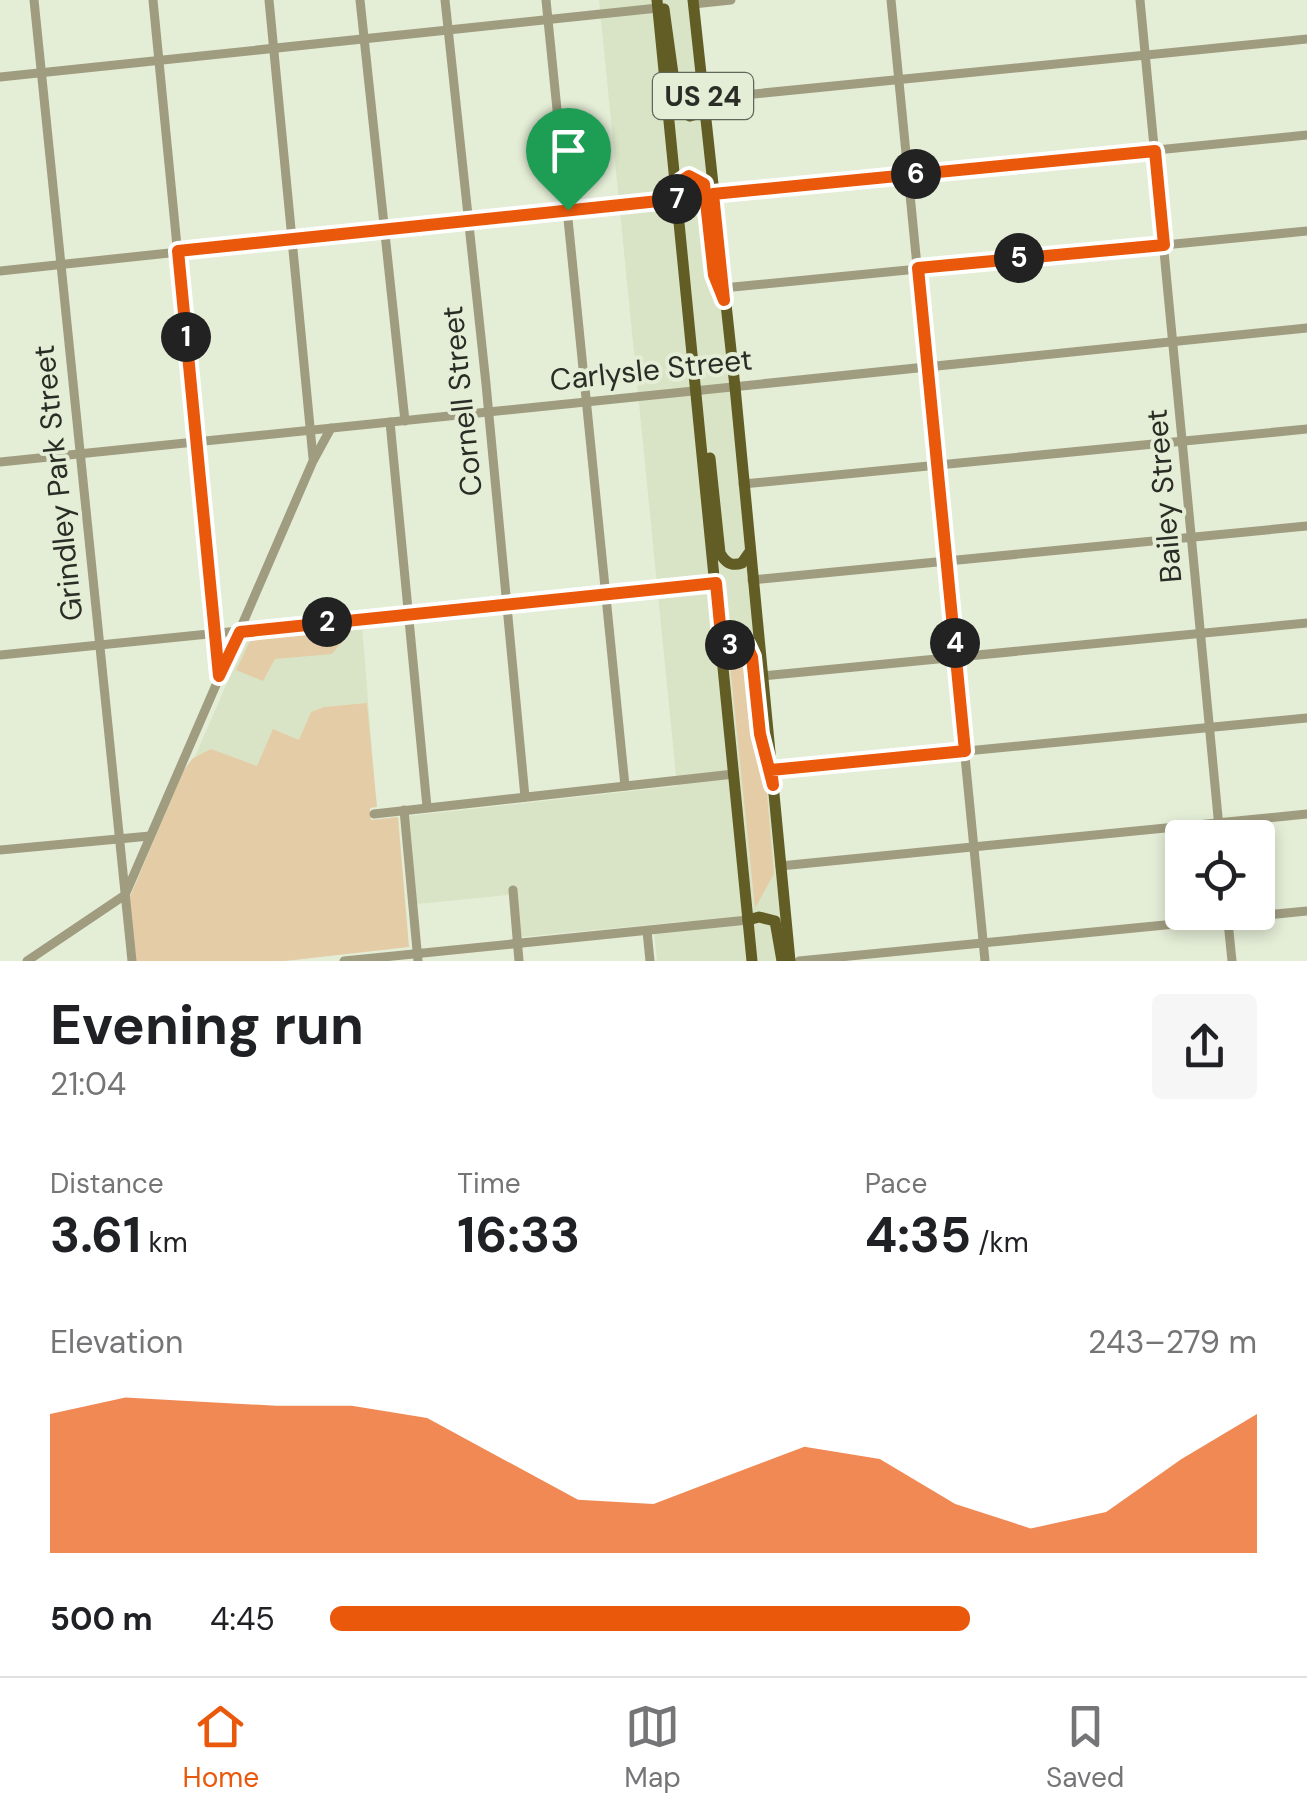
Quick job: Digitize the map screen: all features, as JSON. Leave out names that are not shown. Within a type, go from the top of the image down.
[{"type":"main road","name":"US 24","points":[[691,1],[734,387],[790,961]]},
{"type":"main road","name":"US 24","points":[[659,2],[752,961]]},
{"type":"main road","points":[[659,2],[678,110],[690,116],[698,114],[704,102]]},
{"type":"main road","points":[[676,185],[689,176],[704,184],[714,275],[724,294]]},
{"type":"main road","points":[[702,437],[713,475],[720,553],[732,565],[742,563],[750,553]]},
{"type":"main road","points":[[723,656],[731,644],[741,643],[750,649],[760,734],[773,785]]},
{"type":"main road","points":[[748,920],[759,917],[775,921],[782,961]]},
{"type":"street","name":"Grindley Park Street","points":[[34,0],[132,961]]},
{"type":"street","points":[[153,0],[219,676]]},
{"type":"street","points":[[269,0],[313,461]]},
{"type":"street","points":[[360,0],[405,420]]},
{"type":"street","name":"Cornell Street","points":[[445,0],[525,796]]},
{"type":"street","points":[[546,0],[625,786]]},
{"type":"street","points":[[691,1],[731,0]]},
{"type":"street","points":[[891,0],[984,961]]},
{"type":"street","name":"Bailey Street","points":[[1140,0],[1219,820]]},
{"type":"street","points":[[0,77],[548,19],[659,2]]},
{"type":"street","points":[[704,102],[1307,39]]},
{"type":"street","points":[[713,194],[1307,135]]},
{"type":"street","points":[[0,271],[678,199]]},
{"type":"street","points":[[724,294],[918,268],[1307,230]]},
{"type":"street","name":"Carlysle Street","points":[[0,462],[1307,328]]},
{"type":"street","points":[[390,422],[427,807]]},
{"type":"street","points":[[26,961],[126,895],[313,461],[331,428]]},
{"type":"street","points":[[742,484],[1307,429]]},
{"type":"street","points":[[752,580],[1307,526]]},
{"type":"street","points":[[0,655],[716,583]]},
{"type":"street","points":[[762,676],[1307,623]]},
{"type":"street","points":[[771,770],[1307,718]]},
{"type":"street","points":[[374,814],[734,774]]},
{"type":"street","points":[[404,810],[418,957]]},
{"type":"street","points":[[1248,820],[1307,814]]},
{"type":"street","points":[[780,866],[1165,828]]},
{"type":"street","points":[[0,850],[150,836]]},
{"type":"street","points":[[512,890],[519,961]]},
{"type":"street","points":[[1275,913],[1307,911]]},
{"type":"street","points":[[344,961],[418,957],[748,920]]},
{"type":"street","points":[[799,961],[1165,923]]},
{"type":"street","points":[[1229,930],[1232,961]]},
{"type":"street","points":[[647,931],[650,961]]},
{"type":"street","points":[[46,949],[48,961]]},
{"type":"shaded area","points":[[599,0],[693,0],[790,961],[657,961],[654,930],[691,926],[690,921],[521,937],[517,894],[417,904],[409,816],[677,786]]},
{"type":"shaded area","points":[[362,625],[375,789],[193,761],[247,637]]},
{"type":"shaded area","points":[[353,629],[332,654],[275,659],[263,681],[236,670],[251,639]]},
{"type":"shaded area","points":[[735,649],[746,653],[767,794],[774,874],[755,908],[729,655]]},
{"type":"shaded area","points":[[367,703],[377,807],[370,808],[371,820],[398,817],[409,947],[285,961],[136,961],[129,899],[183,771],[193,758],[211,749],[257,766],[273,729],[299,740],[311,712]]},
{"type":"route","points":[[1155,151],[1164,245],[918,268],[965,751],[771,770],[773,785],[760,734],[750,649],[736,642],[728,646],[723,656],[716,583],[240,632],[219,676],[178,251],[568,210],[678,199],[676,185],[684,177],[702,180],[714,275],[724,300],[713,194],[1155,151]]}]
